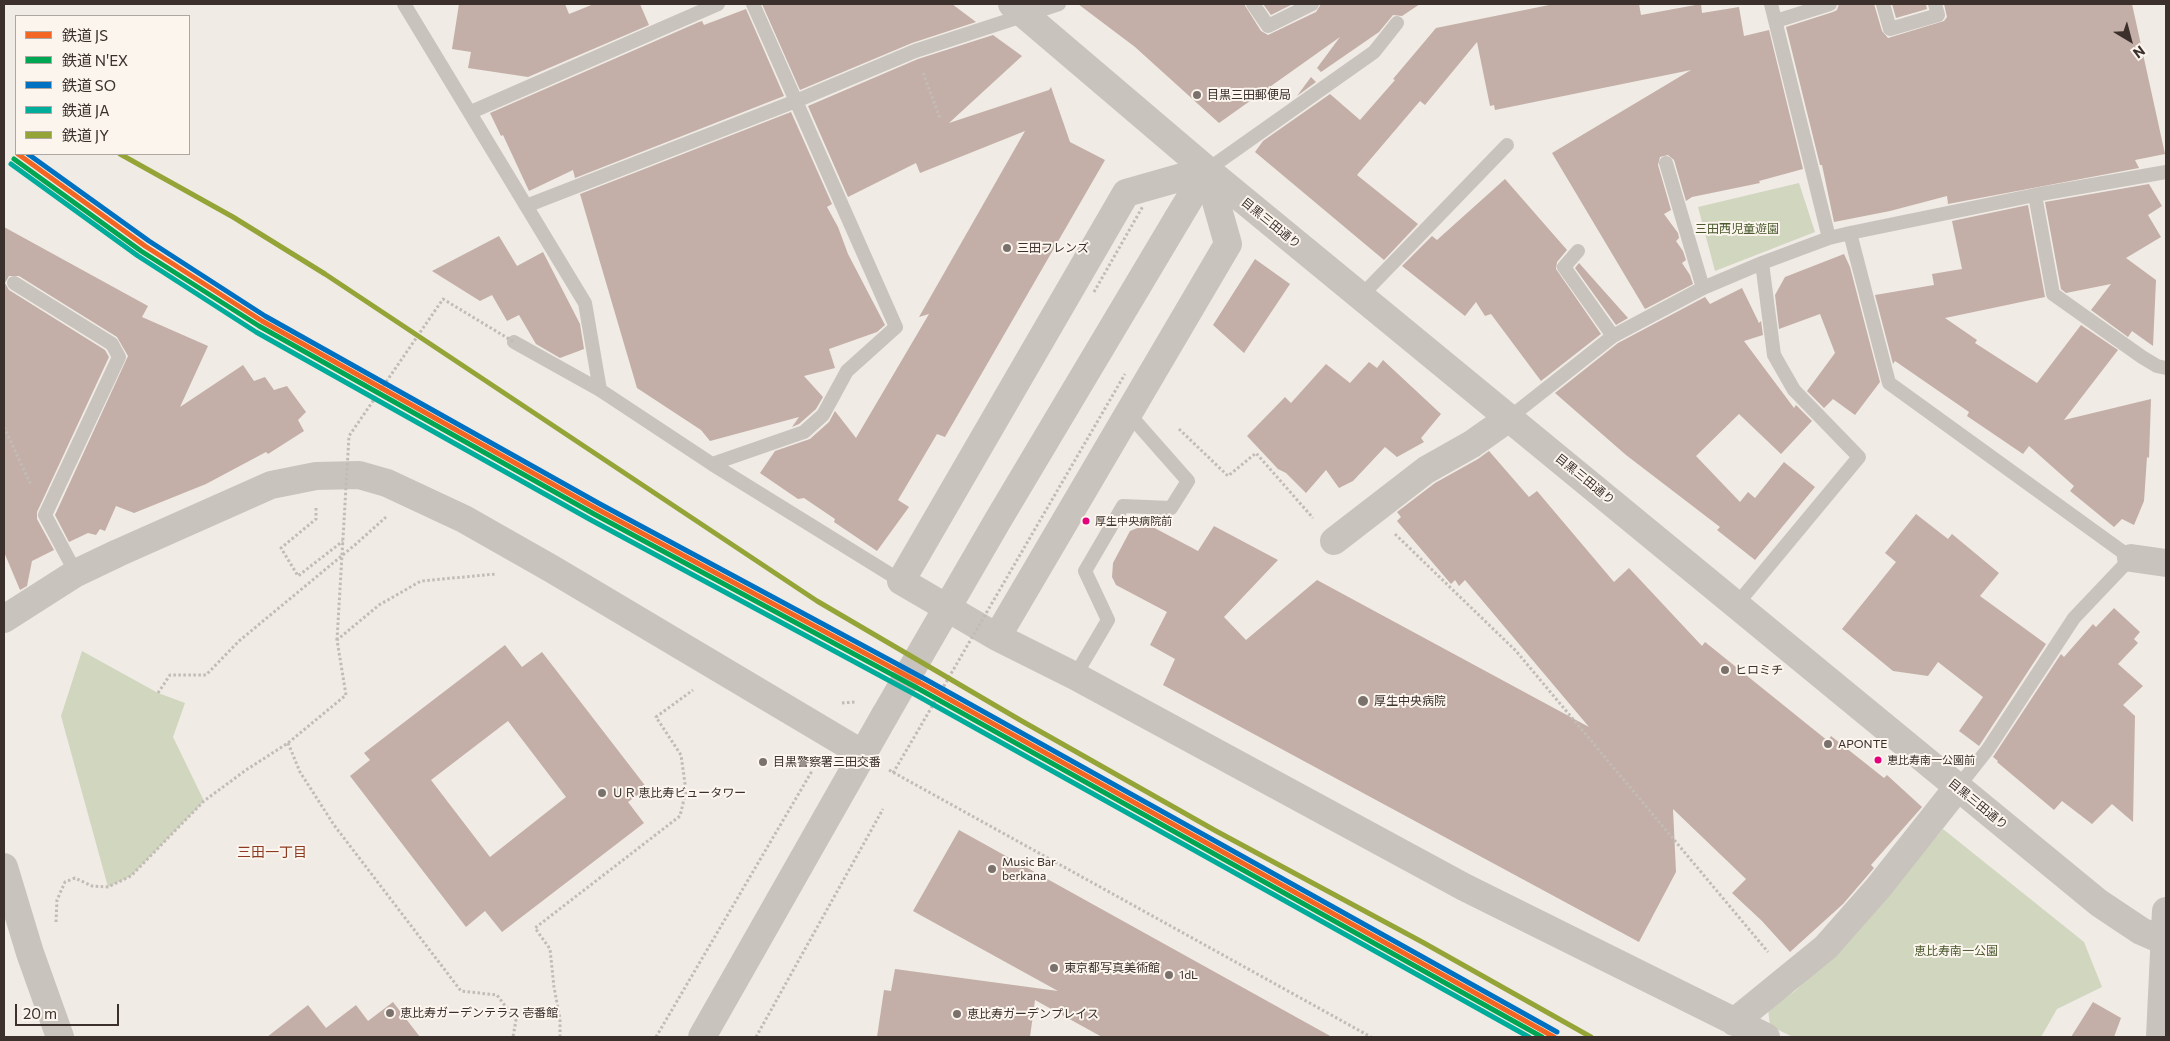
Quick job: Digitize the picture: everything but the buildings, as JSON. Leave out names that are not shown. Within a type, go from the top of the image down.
[{"type":"street","name":"目黒三田通り","points":[[1019,10],[1206,170],[1737,604],[1958,788],[2118,918],[2165,942]]},
{"type":"street","points":[[702,1037],[998,520],[1206,170]]},
{"type":"street","points":[[997,637],[1228,244],[1206,170]]},
{"type":"street","points":[[1206,170],[1126,193],[901,581],[997,637],[1075,676],[1464,888],[1766,1037]]},
{"type":"street","points":[[1334,541],[1426,470],[1472,444],[1509,418]]},
{"type":"street","points":[[4,619],[76,574],[118,553],[271,485],[316,476],[359,475],[387,483],[464,519],[552,569],[863,754]]},
{"type":"street","points":[[2131,558],[2166,563]]},
{"type":"street","points":[[1734,1022],[1826,947],[1958,788]]},
{"type":"street","points":[[4,867],[30,953],[60,1037]]},
{"type":"street","points":[[2160,1037],[2166,911]]},
{"type":"lane","points":[[404,4],[585,303],[600,390]]},
{"type":"lane","points":[[471,112],[718,4]]},
{"type":"lane","points":[[712,464],[804,432],[824,415],[847,371],[896,327],[753,4]]},
{"type":"lane","points":[[526,206],[796,101],[1019,10],[1059,4]]},
{"type":"lane","points":[[1253,4],[1268,26],[1312,4]]},
{"type":"lane","points":[[1771,4],[1829,238]]},
{"type":"lane","points":[[1776,21],[1830,4]]},
{"type":"lane","points":[[1883,4],[1890,29],[1938,15],[1935,4]]},
{"type":"lane","points":[[1206,170],[1374,52],[1397,23]]},
{"type":"lane","points":[[1361,296],[1507,145]]},
{"type":"lane","points":[[1666,163],[1702,288]]},
{"type":"lane","points":[[1509,418],[1613,336],[1702,288],[1762,263],[1829,238],[1850,233],[2035,195],[2166,172]]},
{"type":"lane","points":[[2035,195],[2053,294],[2142,357],[2156,366],[2166,368]]},
{"type":"lane","points":[[1850,233],[1889,383],[2131,558],[2074,618],[1988,749],[1958,788]]},
{"type":"lane","points":[[1578,251],[1564,268],[1613,336]]},
{"type":"lane","points":[[1737,604],[1859,457],[1794,390],[1774,355],[1762,263]]},
{"type":"lane","points":[[14,283],[112,344],[119,356],[45,515],[76,574]]},
{"type":"lane","points":[[514,342],[600,390],[712,464],[901,581]]},
{"type":"lane","points":[[1075,676],[1108,620],[1085,571],[1123,506],[1171,508],[1188,481],[1128,414]]},
{"type":"path","points":[[915,52],[940,118]]},
{"type":"path","points":[[55,926],[57,900],[66,882],[75,878],[92,886],[108,887],[131,876],[204,801],[246,770],[288,743],[346,695],[337,640],[348,436],[443,299],[514,342]]},
{"type":"path","points":[[893,773],[1129,367]]},
{"type":"path","points":[[4,427],[45,515]]},
{"type":"path","points":[[1179,429],[1228,476],[1256,452],[1334,541]]},
{"type":"path","points":[[316,476],[316,519],[281,548],[298,576],[343,541]]},
{"type":"path","points":[[339,498],[348,500]]},
{"type":"path","points":[[158,693],[170,675],[206,675],[239,641],[356,544],[389,514]]},
{"type":"path","points":[[1388,528],[1516,651],[1790,977]]},
{"type":"path","points":[[337,640],[379,605],[421,581],[497,574]]},
{"type":"path","points":[[560,1037],[560,1019],[550,949],[535,928],[680,816],[686,790],[681,755],[656,717],[698,686]]},
{"type":"path","points":[[842,703],[852,704],[859,699]]},
{"type":"path","points":[[288,743],[300,772],[334,825],[460,991],[497,995],[516,1020],[512,1037]]},
{"type":"path","points":[[863,754],[893,773],[1371,1037]]},
{"type":"path","points":[[656,1037],[812,770]]},
{"type":"path","points":[[756,1037],[883,809]]},
{"type":"green space","name":"三田西児童遊園","points":[[1799,183],[1815,232],[1715,271],[1698,207]]},
{"type":"green space","points":[[82,651],[158,693],[185,703],[173,737],[204,801],[131,876],[108,887],[61,716]]},
{"type":"green space","name":"恵比寿南一公園","points":[[1943,829],[2084,942],[2102,987],[2057,1009],[2041,1037],[1793,1037],[1770,1026],[1768,1009],[1795,991],[1827,960]]},
{"type":"rail line","name":"JS","points":[[19,155],[145,246],[262,321],[597,509],[922,684],[1554,1037]]},
{"type":"rail line","name":"SO","points":[[29,155],[149,241],[265,316],[600,504],[925,679],[1557,1032]]},
{"type":"rail line","name":"JY","points":[[122,155],[233,217],[325,274],[817,601],[1020,720],[1216,831],[1424,943],[1591,1037]]},
{"type":"rail line","name":"N'EX","points":[[14,159],[141,251],[259,326],[594,514],[919,689],[1542,1037]]},
{"type":"rail line","name":"JA","points":[[11,164],[138,256],[256,332],[591,520],[916,695],[1529,1037]]},
{"type":"place","name":"目黒三田郵便局","points":[[1197,95]]},
{"type":"place","name":"三田フレンズ","points":[[1007,248]]},
{"type":"place","name":"厚生中央病院前","points":[[1086,521]]},
{"type":"place","name":"ヒロミチ","points":[[1725,670]]},
{"type":"place","name":"厚生中央病院","points":[[1363,701]]},
{"type":"place","name":"APONTE","points":[[1828,744]]},
{"type":"place","name":"恵比寿南一公園前","points":[[1878,760]]},
{"type":"place","name":"目黒警察署三田交番","points":[[763,762]]},
{"type":"place","name":"ＵＲ 恵比寿ビュータワー","points":[[602,793]]},
{"type":"place","name":"Music Bar berkana","points":[[992,869]]},
{"type":"place","name":"東京都写真美術館","points":[[1054,968]]},
{"type":"place","name":"1dL","points":[[1169,975]]},
{"type":"place","name":"恵比寿ガーデンテラス 壱番館","points":[[390,1013]]},
{"type":"place","name":"恵比寿ガーデンプレイス","points":[[957,1014]]},
{"type":"district","name":"三田一丁目","points":[[272,852]]}]
